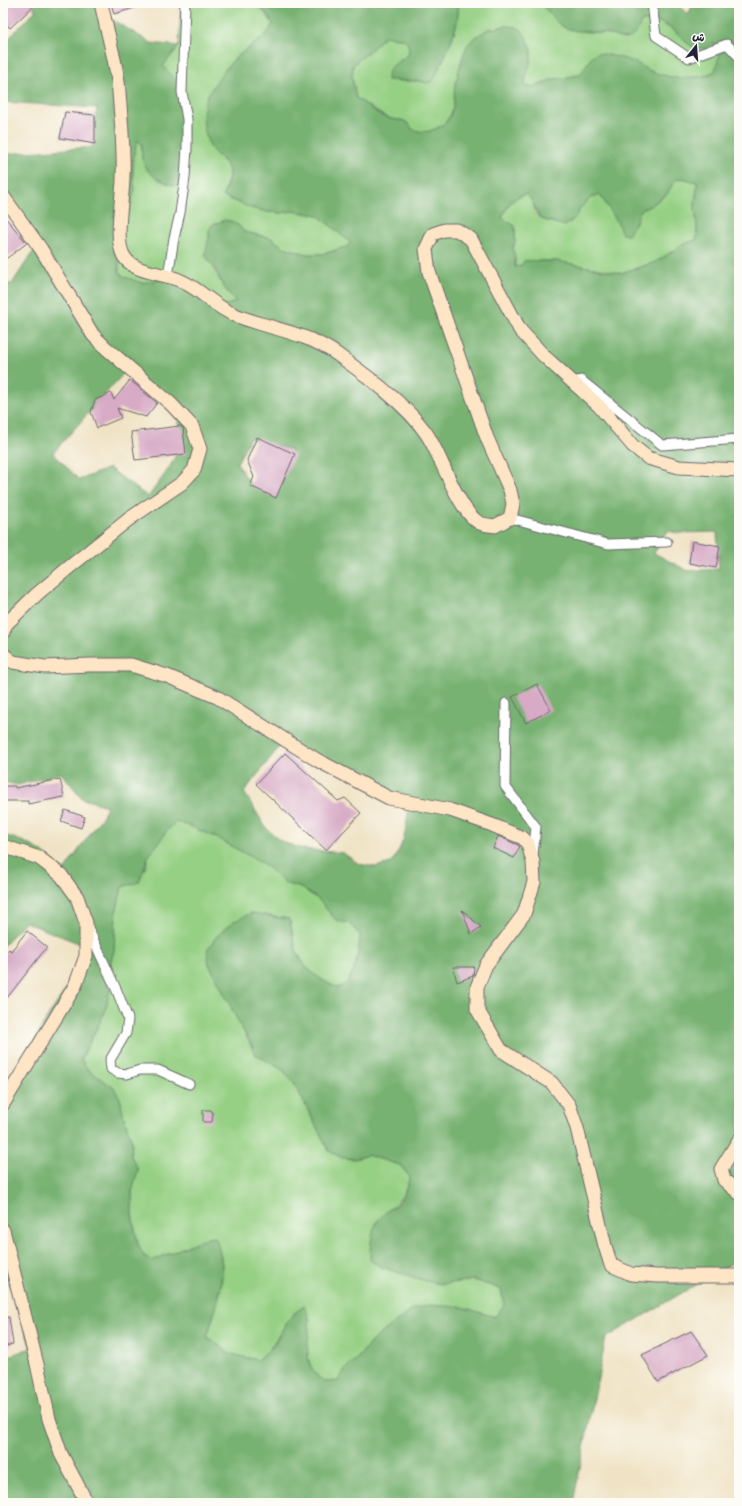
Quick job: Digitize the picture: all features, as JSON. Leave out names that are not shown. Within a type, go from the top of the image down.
[{"type":"street","points":[[101,3],[118,76],[123,136],[124,178],[119,246],[124,258],[129,263],[146,271],[168,276],[186,283],[220,308],[234,315],[298,334],[314,341],[336,354],[407,410],[427,433],[464,508],[478,522],[495,526],[510,518],[608,544],[667,542]]},
{"type":"street","points":[[168,276],[174,238],[180,213],[185,178],[187,147],[187,119],[182,92],[185,3]]},
{"type":"street","points":[[652,3],[656,36],[689,58],[727,44],[739,57]]},
{"type":"street","points":[[3,196],[40,249],[93,335],[182,415],[192,426],[200,449],[194,470],[182,483],[129,519],[67,569],[6,624],[3,632]]},
{"type":"street","points":[[510,518],[513,504],[510,490],[487,438],[429,272],[426,249],[433,234],[444,230],[456,230],[471,239],[520,330],[544,356],[599,406],[633,446],[648,458],[679,467],[739,470]]},
{"type":"street","points":[[572,382],[581,380],[662,445],[739,439]]},
{"type":"street","points":[[3,654],[13,662],[45,667],[131,665],[167,676],[217,697],[318,760],[389,798],[450,810],[514,833],[523,838],[528,844],[533,862]]},
{"type":"street","points":[[506,703],[505,786],[536,827],[533,862],[534,882],[524,914],[486,965],[477,987],[478,1009],[501,1050],[552,1083],[569,1105],[577,1128],[604,1246],[611,1265],[631,1274],[658,1276],[739,1276]]},
{"type":"street","points":[[3,846],[39,858],[61,875],[77,897],[86,923],[128,1019],[126,1033],[110,1060],[111,1069],[118,1073],[127,1074],[140,1070],[158,1070],[189,1084]]},
{"type":"street","points":[[3,1104],[75,986],[86,956],[86,923]]},
{"type":"street","points":[[739,1140],[721,1169],[724,1180],[739,1193]]},
{"type":"street","points":[[3,1230],[49,1419],[61,1454],[87,1503]]},
{"type":"green space","points":[[33,3],[99,3],[108,17],[151,43],[179,46],[163,66],[177,81],[186,135],[180,183],[175,186],[160,180],[149,172],[143,161],[142,145],[138,140],[133,164],[135,188],[122,234],[118,255],[119,272],[125,277],[142,283],[156,280],[171,280],[221,307],[236,302],[223,286],[217,272],[205,255],[209,230],[212,225],[225,220],[231,221],[238,225],[244,232],[271,238],[283,247],[307,254],[321,254],[330,252],[346,247],[351,243],[318,215],[292,211],[282,213],[268,212],[251,208],[223,196],[228,181],[229,172],[224,162],[211,148],[204,126],[203,114],[210,92],[229,64],[262,38],[273,23],[266,13],[254,3],[458,3],[458,13],[454,33],[433,81],[427,83],[420,81],[387,80],[391,67],[408,55],[408,44],[403,39],[399,38],[384,36],[353,65],[352,77],[356,98],[384,116],[405,121],[412,129],[424,132],[442,126],[447,121],[452,110],[455,85],[465,49],[471,41],[488,29],[511,26],[521,29],[529,44],[532,54],[525,86],[531,87],[543,84],[550,80],[580,75],[592,56],[598,53],[627,60],[653,72],[676,78],[700,77],[715,71],[722,45],[713,43],[699,49],[693,47],[673,29],[663,24],[651,21],[642,21],[635,33],[626,39],[605,33],[571,30],[559,24],[541,3],[676,3],[688,14],[694,3],[739,3],[739,1259],[606,1338],[573,1503],[3,1503],[3,1358],[31,1348],[7,1275],[3,1277],[3,1102],[45,1021],[68,985],[83,945],[25,922],[3,946],[3,835],[21,840],[36,848],[64,871],[104,814],[107,806],[83,799],[61,773],[18,785],[3,782],[3,278],[11,285],[39,243],[3,205],[3,154],[92,147],[97,108],[3,102],[3,50],[9,38],[35,11]],"holes":[[[682,178],[697,182],[695,205],[697,226],[696,240],[682,245],[656,262],[621,273],[556,261],[524,261],[521,266],[515,267],[513,249],[515,241],[515,226],[502,218],[508,206],[518,197],[526,194],[533,202],[540,218],[565,226],[577,216],[580,208],[593,196],[600,195],[617,221],[622,234],[628,235],[636,222],[639,213],[667,194],[675,180]],[[130,366],[178,420],[180,442],[173,462],[148,497],[109,468],[79,480],[53,453]],[[250,438],[291,450],[277,494],[252,487],[237,463]],[[668,531],[678,533],[717,532],[719,569],[688,571],[654,553]],[[283,742],[409,802],[405,834],[396,855],[391,863],[375,867],[359,864],[343,853],[303,849],[285,843],[266,828],[244,792]],[[176,822],[190,826],[215,837],[262,863],[287,884],[302,888],[318,899],[336,920],[350,924],[360,935],[354,970],[347,982],[338,988],[314,974],[304,965],[296,949],[289,919],[251,913],[233,922],[217,936],[207,950],[209,964],[241,1027],[250,1041],[255,1054],[283,1070],[294,1083],[329,1151],[342,1158],[355,1159],[367,1155],[400,1165],[410,1177],[406,1191],[398,1203],[384,1214],[377,1222],[371,1240],[370,1260],[381,1267],[426,1281],[442,1284],[474,1280],[501,1289],[504,1305],[495,1317],[462,1307],[430,1305],[413,1309],[374,1339],[356,1360],[346,1368],[338,1381],[323,1382],[311,1367],[309,1360],[309,1318],[304,1306],[292,1315],[270,1350],[257,1360],[231,1354],[207,1337],[218,1299],[222,1275],[219,1250],[215,1237],[203,1239],[152,1261],[143,1255],[138,1244],[132,1215],[132,1191],[138,1170],[131,1156],[132,1141],[124,1118],[120,1098],[114,1088],[87,1069],[81,1059],[105,1012],[110,989],[110,964],[114,950],[116,913],[122,887],[139,882],[148,857],[166,832]]]},
{"type":"green space","points":[[181,3],[254,3],[265,13],[273,24],[271,30],[264,37],[235,58],[207,96],[205,126],[206,135],[212,149],[227,166],[230,173],[223,196],[251,208],[268,212],[282,213],[292,211],[318,215],[351,243],[346,247],[330,252],[321,254],[307,254],[283,247],[271,238],[244,232],[238,225],[218,223],[212,225],[209,230],[209,247],[215,272],[224,287],[236,302],[221,307],[163,281],[142,283],[125,277],[119,272],[119,249],[121,235],[131,202],[133,190],[133,161],[138,139],[142,145],[142,160],[144,165],[151,173],[168,184],[167,71],[163,66],[179,46]]},
{"type":"green space","points":[[458,3],[541,3],[563,27],[596,33],[605,33],[620,38],[639,26],[642,21],[654,21],[664,24],[685,39],[706,49],[713,43],[723,45],[715,71],[703,76],[673,78],[652,72],[637,64],[605,54],[587,63],[585,70],[580,75],[550,80],[543,84],[531,87],[525,86],[524,81],[532,54],[502,26],[496,29],[488,29],[472,41],[455,87],[454,102],[451,114],[443,124],[437,128],[426,132],[416,131],[409,127],[403,120],[396,120],[384,116],[356,98],[352,77],[353,65],[384,36],[403,39],[408,44],[408,55],[398,62],[395,81],[420,81],[427,83],[433,81],[454,33],[458,13]]},
{"type":"green space","points":[[682,178],[697,182],[695,205],[697,226],[696,240],[682,245],[656,262],[621,273],[556,261],[541,261],[515,268],[513,249],[515,241],[515,226],[502,218],[508,206],[518,197],[526,194],[531,200],[535,212],[539,217],[558,224],[577,216],[580,208],[589,199],[600,195],[627,235],[636,222],[639,213],[667,194],[675,180]]},
{"type":"green space","points":[[176,822],[190,826],[215,837],[262,863],[287,884],[302,888],[318,899],[336,920],[350,924],[360,935],[354,970],[347,982],[338,989],[314,974],[304,965],[297,952],[289,919],[251,913],[227,998],[255,1054],[283,1070],[294,1083],[329,1151],[355,1159],[367,1155],[400,1165],[410,1177],[401,1197],[386,1212],[381,1267],[426,1281],[442,1284],[474,1280],[501,1289],[504,1305],[495,1317],[462,1307],[413,1309],[374,1339],[356,1360],[346,1368],[338,1381],[323,1382],[314,1373],[309,1360],[308,1332],[310,1319],[292,1315],[269,1350],[257,1360],[231,1354],[207,1337],[218,1301],[222,1273],[221,1257],[215,1237],[203,1239],[152,1261],[143,1255],[138,1244],[132,1215],[132,1191],[138,1170],[131,1156],[132,1141],[124,1118],[120,1098],[87,1069],[81,1059],[105,1012],[110,989],[110,964],[114,950],[116,913],[122,887],[145,869],[148,857],[166,832]]},
{"type":"building","points":[[3,3],[37,3],[10,28],[3,21]]},
{"type":"building","points":[[111,3],[141,3],[141,6],[114,14]]},
{"type":"building","points":[[65,112],[95,115],[95,144],[60,138]]},
{"type":"building","points":[[3,215],[27,243],[3,261]]},
{"type":"building","points":[[130,380],[157,403],[146,417],[117,408],[121,418],[97,428],[91,412],[95,400],[111,393],[114,400]]},
{"type":"building","points":[[180,426],[183,428],[186,454],[135,460],[131,432]]},
{"type":"building","points":[[257,437],[295,454],[276,498],[250,486],[254,477],[247,460]]},
{"type":"building","points":[[692,541],[720,546],[716,568],[689,563]]},
{"type":"building","points":[[537,684],[551,710],[526,723],[512,697]]},
{"type":"building","points":[[285,753],[338,801],[345,798],[361,813],[326,850],[256,784]]},
{"type":"building","points":[[60,779],[64,797],[28,804],[28,801],[3,801],[3,786],[15,786],[15,788]]},
{"type":"building","points":[[65,810],[85,817],[81,828],[61,821]]},
{"type":"building","points":[[498,836],[520,846],[514,858],[493,848]]},
{"type":"building","points":[[462,910],[481,927],[471,934]]},
{"type":"building","points":[[27,931],[47,947],[3,1003],[3,957],[9,949],[11,951]]},
{"type":"building","points":[[453,967],[474,967],[473,976],[457,982]]},
{"type":"building","points":[[203,1110],[211,1110],[213,1114],[212,1122],[203,1122]]},
{"type":"building","points":[[9,1317],[13,1344],[3,1347],[3,1318]]},
{"type":"building","points":[[691,1331],[708,1355],[658,1382],[642,1355]]}]
